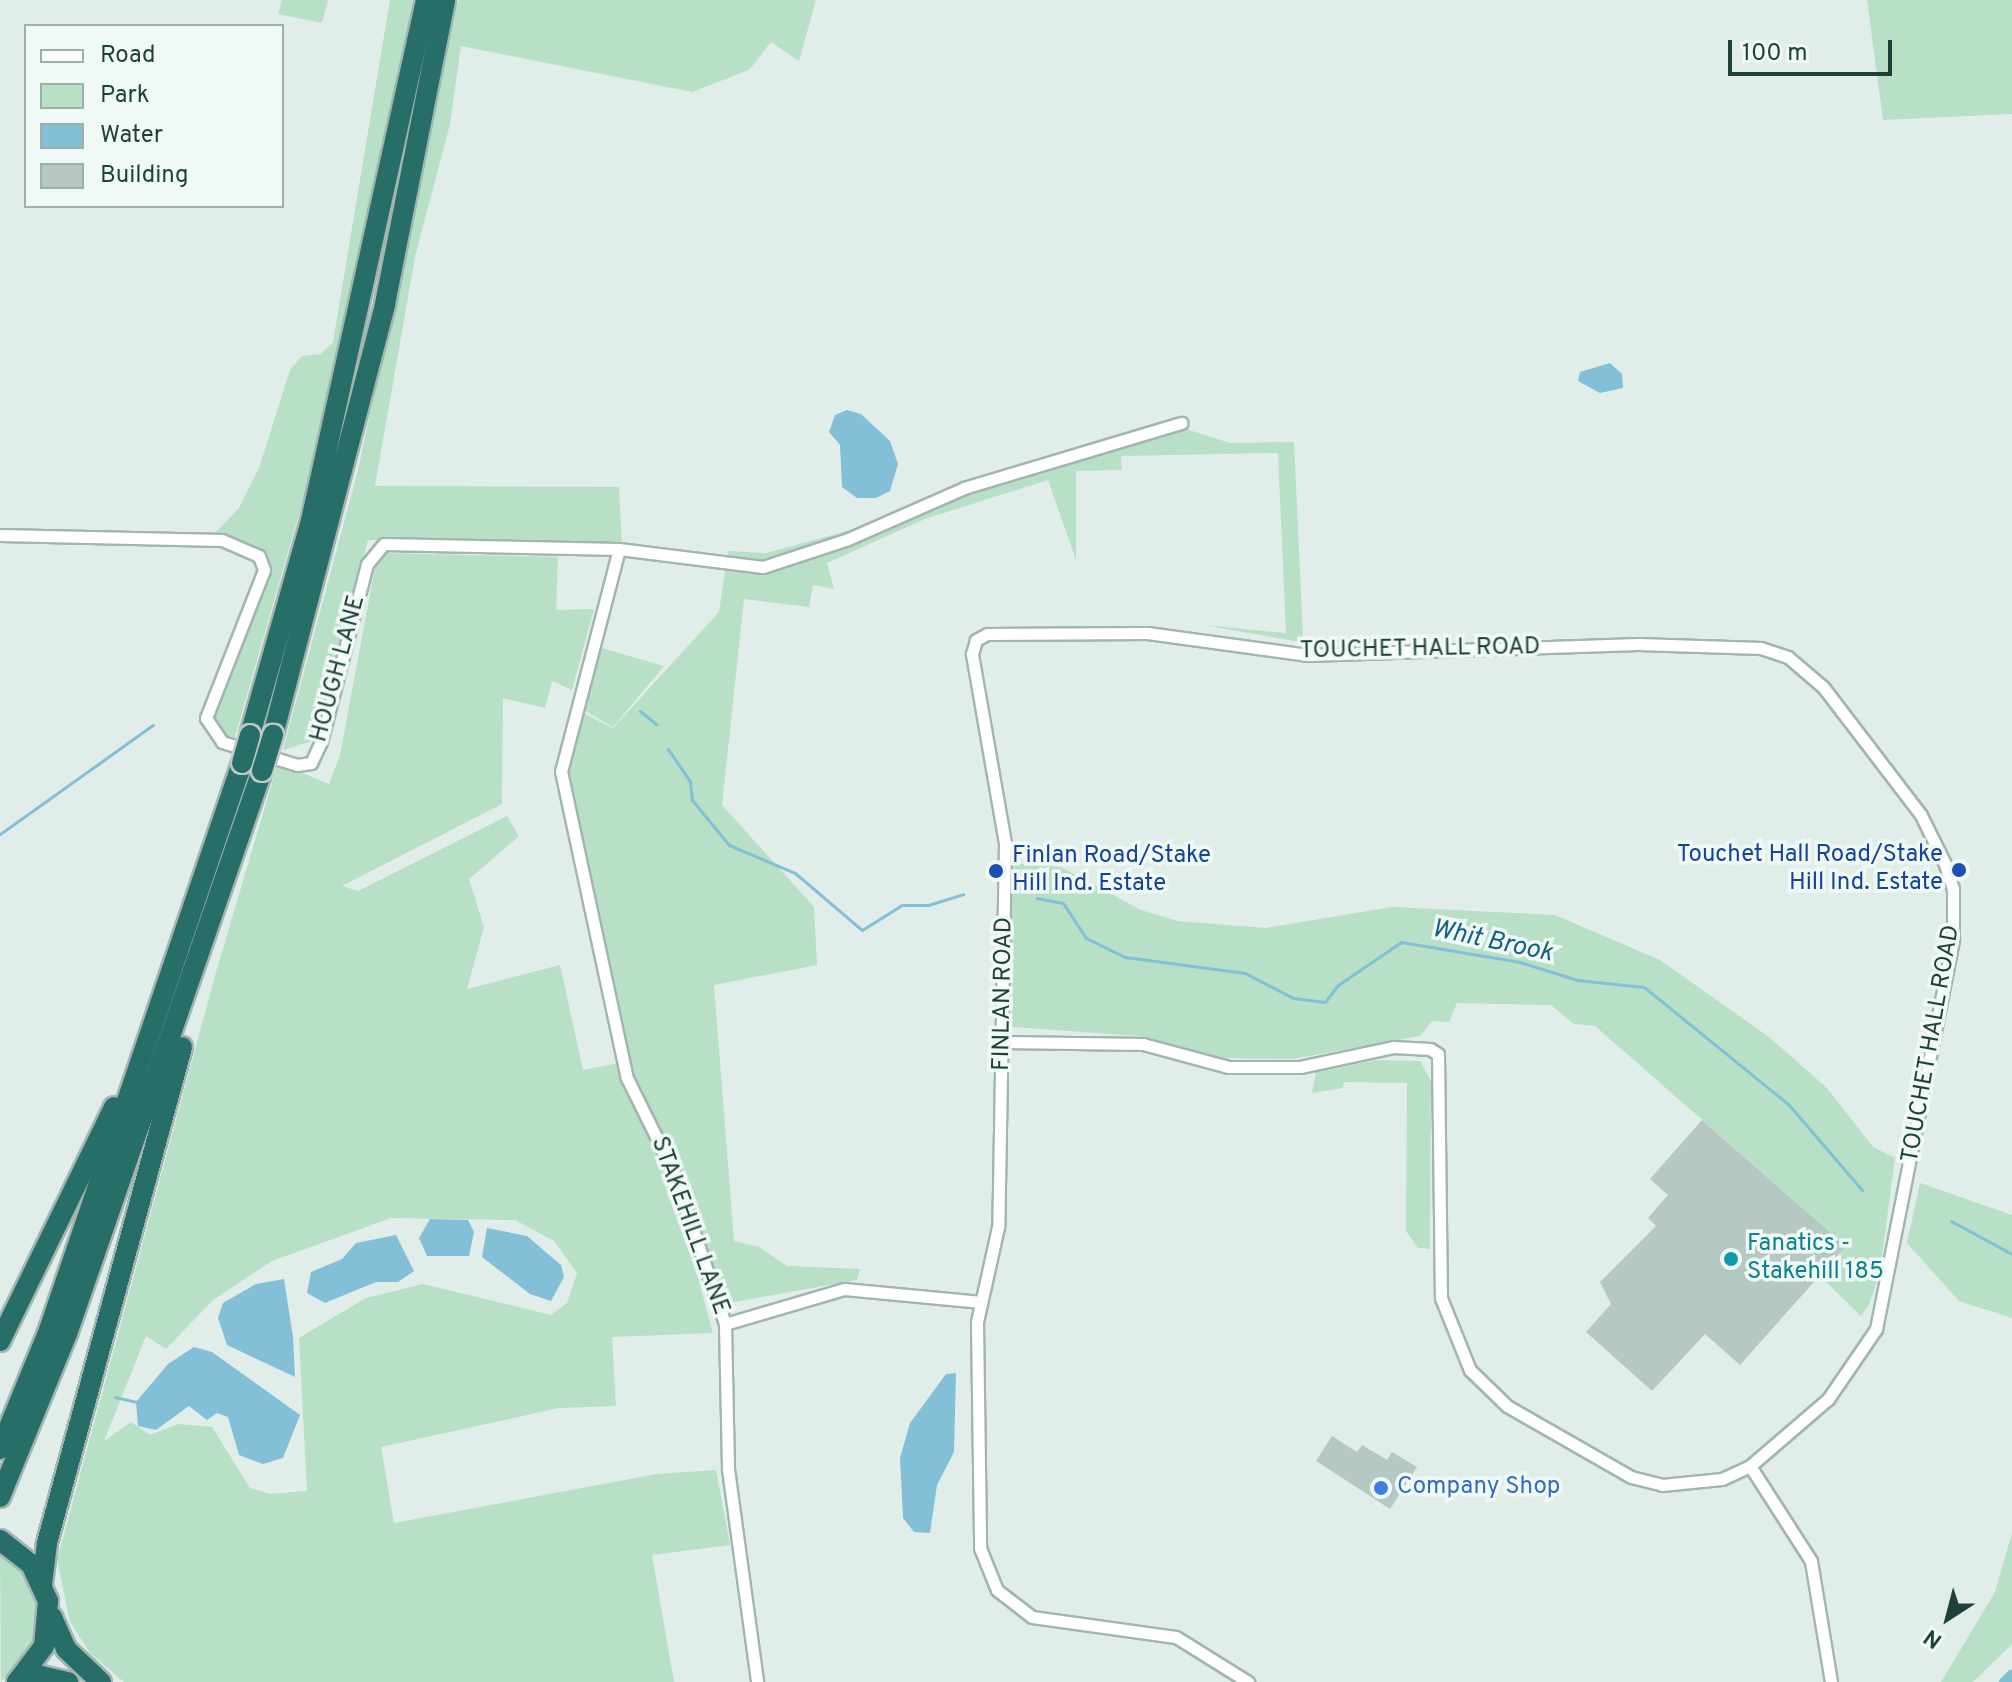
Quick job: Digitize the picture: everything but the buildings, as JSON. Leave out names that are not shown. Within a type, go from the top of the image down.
[{"type":"highway","points":[[0,1449],[49,1330],[206,877],[242,763],[310,525],[426,0]]},
{"type":"highway","points":[[17,1682],[44,1646],[45,1592],[103,1335],[273,735],[385,304],[445,0]]},
{"type":"highway","points":[[0,1497],[67,1334],[241,840]]},
{"type":"highway","points":[[0,1341],[79,1189],[206,877]]},
{"type":"highway","points":[[0,1540],[22,1554],[45,1592],[63,1644],[101,1682]]},
{"type":"highway","points":[[17,1682],[41,1676],[68,1682]]},
{"type":"street","points":[[619,549],[763,567],[848,539],[964,488],[1181,423]]},
{"type":"street","name":"HOUGH LANE","points":[[0,535],[222,540],[259,556],[264,570],[206,718],[222,742],[297,765],[311,763],[321,742],[367,564],[384,544],[619,549]]},
{"type":"street","name":"STAKEHILL LANE","points":[[619,549],[561,771],[627,1078],[673,1171],[725,1324],[728,1469],[757,1682]]},
{"type":"street","name":"TOUCHET HALL ROAD","points":[[976,640],[987,634],[1148,633],[1319,655],[1738,643],[1788,657],[1823,687],[1935,840],[1953,889],[1953,939],[1876,1329],[1828,1399],[1750,1466],[1722,1479],[1662,1485],[1631,1477],[1507,1406],[1470,1370],[1449,1326],[1438,1269],[1438,1054],[1393,1047],[1300,1067],[1228,1067],[1143,1044],[1004,1042]]},
{"type":"street","name":"FINLAN ROAD","points":[[976,640],[972,654],[1005,844],[1004,1042],[998,1227],[981,1302],[978,1531],[997,1590],[1052,1624],[1176,1637],[1248,1682]]},
{"type":"street","points":[[725,1324],[844,1289],[981,1302]]},
{"type":"street","points":[[1750,1466],[1811,1561],[1831,1682]]},
{"type":"green space","points":[[282,0],[328,0],[322,23],[278,14]]},
{"type":"green space","points":[[390,0],[413,0],[374,204],[318,448],[234,740],[217,731],[212,715],[270,562],[247,543],[215,533],[239,508],[259,468],[290,370],[302,356],[321,354],[333,342]]},
{"type":"green space","points":[[458,0],[816,0],[799,61],[771,42],[749,70],[692,92],[461,46],[450,124],[415,257],[375,486],[619,487],[622,545],[368,540],[316,740],[283,750],[358,470]]},
{"type":"green space","points":[[1867,0],[2012,0],[2012,114],[1883,120]]},
{"type":"green space","points":[[1161,421],[1230,443],[1294,442],[1303,637],[1396,637],[1397,643],[1306,643],[1203,625],[1286,633],[1278,453],[1121,456],[1122,470],[1076,471],[1076,560],[1048,480],[925,519],[827,563],[834,589],[813,585],[809,607],[744,599],[722,805],[814,907],[817,965],[714,985],[734,1241],[759,1247],[787,1266],[860,1269],[857,1280],[723,1304],[676,1161],[631,1075],[566,768],[581,712],[613,728],[719,612],[728,551],[766,553],[862,527],[971,479]]},
{"type":"green space","points":[[387,553],[558,557],[556,610],[594,609],[572,690],[552,681],[545,708],[503,698],[502,804],[342,886],[358,891],[507,816],[519,836],[469,879],[484,927],[467,989],[560,965],[583,1070],[619,1063],[675,1192],[713,1333],[612,1337],[616,1406],[559,1408],[381,1447],[394,1523],[657,1474],[716,1470],[730,1545],[652,1555],[674,1682],[124,1682],[90,1653],[70,1622],[57,1560],[216,972],[278,763],[329,784],[340,755],[376,562]],"holes":[[[391,1218],[515,1220],[554,1241],[577,1273],[567,1303],[551,1315],[423,1284],[366,1298],[299,1338],[307,1491],[270,1494],[250,1488],[212,1427],[178,1424],[150,1435],[131,1422],[104,1441],[146,1336],[166,1349],[213,1300],[272,1261]]]},
{"type":"green space","points":[[598,647],[664,666],[613,727],[582,709]]},
{"type":"green space","points":[[1011,863],[1061,867],[1141,910],[1178,921],[1265,928],[1392,907],[1555,915],[1660,960],[1769,1037],[1827,1088],[1873,1147],[1895,1158],[1880,1271],[1869,1305],[1861,1316],[1824,1280],[1845,1245],[1595,1026],[1574,1024],[1551,1005],[1457,1003],[1449,1022],[1432,1021],[1420,1036],[1292,1059],[1210,1058],[1139,1036],[1012,1027]]},
{"type":"green space","points":[[1378,1060],[1420,1061],[1431,1081],[1430,1249],[1418,1248],[1406,1231],[1407,1083],[1344,1082],[1343,1088],[1312,1093],[1316,1072]]},
{"type":"green space","points":[[1920,1183],[2012,1215],[2012,1318],[1959,1301],[1907,1243]]},
{"type":"green space","points":[[2012,1533],[2012,1644],[1973,1682],[1941,1682],[1995,1592]]},
{"type":"green space","points":[[0,1549],[22,1565],[40,1603],[37,1642],[1,1682]]},
{"type":"water","points":[[1610,363],[1622,374],[1623,388],[1600,393],[1578,381],[1580,372]]},
{"type":"water","points":[[847,410],[861,414],[890,441],[898,464],[890,491],[876,498],[857,498],[842,487],[840,445],[829,432],[835,415]]},
{"type":"water","points":[[430,1219],[468,1220],[474,1232],[469,1256],[427,1256],[419,1238]]},
{"type":"water","points":[[487,1228],[527,1236],[561,1265],[564,1277],[551,1301],[530,1294],[482,1257]]},
{"type":"water","points":[[396,1235],[414,1271],[398,1282],[376,1282],[325,1303],[307,1293],[311,1272],[342,1259],[356,1243]]},
{"type":"water","points":[[284,1279],[293,1337],[295,1377],[227,1345],[218,1318],[223,1303],[256,1284]]},
{"type":"water","points":[[194,1347],[212,1352],[300,1415],[283,1458],[263,1464],[239,1455],[228,1417],[217,1413],[207,1420],[189,1406],[156,1430],[138,1426],[136,1402],[168,1364]]},
{"type":"water","points":[[956,1373],[954,1452],[937,1485],[930,1533],[914,1532],[903,1518],[900,1458],[910,1423],[946,1374]]},
{"type":"waterway","name":"Whit Brook","points":[[640,711],[656,724]]},
{"type":"waterway","name":"Whit Brook","points":[[0,834],[153,725]]},
{"type":"waterway","name":"Whit Brook","points":[[668,749],[690,782],[692,800],[729,845],[795,873],[862,930],[902,905],[928,905],[963,894]]},
{"type":"waterway","name":"Whit Brook","points":[[1037,898],[1063,903],[1086,938],[1125,957],[1245,973],[1293,998],[1325,1002],[1338,985],[1401,942],[1520,962],[1577,980],[1644,987],[1789,1105],[1862,1190]]},
{"type":"waterway","name":"Whit Brook","points":[[1951,1221],[2012,1254]]},
{"type":"waterway","points":[[115,1397],[136,1402]]},
{"type":"waterway","points":[[2004,1682],[2012,1674]]},
{"type":"place","name":"Touchet Hall Road/Stake Hill Ind. Estate","points":[[1959,870]]},
{"type":"place","name":"Finlan Road/Stake Hill Ind. Estate","points":[[996,871]]},
{"type":"place","name":"Fanatics - Stakehill 185","points":[[1731,1259]]},
{"type":"place","name":"Company Shop","points":[[1381,1488]]}]
